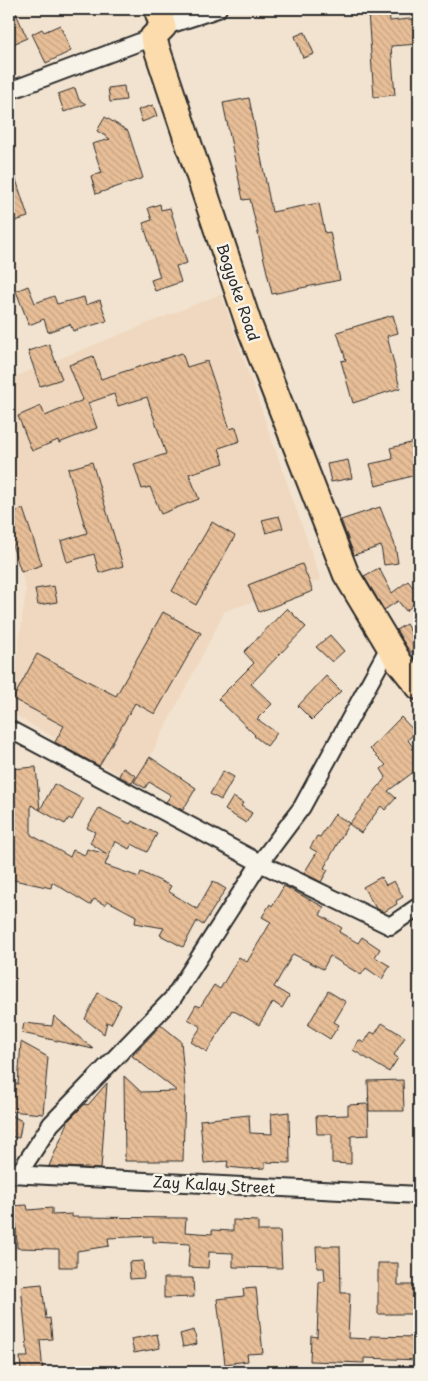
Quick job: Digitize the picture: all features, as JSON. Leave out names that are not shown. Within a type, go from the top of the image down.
[{"type":"main road","name":"Bogyoke Road","points":[[158,24],[249,325],[346,574],[389,647],[419,687]]},
{"type":"street","points":[[9,91],[158,24],[218,9]]},
{"type":"street","points":[[12,1174],[21,1170],[51,1124],[173,998],[260,863],[302,807],[389,647]]},
{"type":"street","points":[[9,729],[260,863],[390,926],[419,906]]},
{"type":"street","name":"Zay Kalay Street","points":[[12,1174],[419,1195]]},
{"type":"shaded area","points":[[221,294],[321,580],[225,611],[136,784],[9,712],[26,591],[9,527],[9,379]]},
{"type":"building","points":[[9,9],[14,9],[27,38],[13,44],[9,32]]},
{"type":"building","points":[[389,11],[390,21],[419,18],[419,44],[391,46],[395,95],[374,97],[368,12]]},
{"type":"building","points":[[60,25],[71,51],[46,63],[32,34],[42,29],[44,32]]},
{"type":"building","points":[[305,32],[314,54],[303,58],[295,36]]},
{"type":"building","points":[[124,86],[126,100],[110,102],[108,88]]},
{"type":"building","points":[[75,88],[79,100],[86,104],[64,112],[58,94]]},
{"type":"building","points":[[249,98],[272,212],[319,203],[325,233],[330,232],[340,280],[272,294],[250,199],[243,200],[223,103]]},
{"type":"building","points":[[153,105],[157,116],[142,122],[138,110]]},
{"type":"building","points":[[105,117],[128,131],[143,178],[96,194],[91,176],[102,173],[92,144],[110,139],[97,131]]},
{"type":"building","points":[[9,164],[11,164],[28,217],[9,223]]},
{"type":"building","points":[[160,204],[161,210],[170,208],[187,263],[176,266],[181,282],[155,291],[151,280],[160,277],[143,223],[152,220],[148,208]]},
{"type":"building","points":[[28,286],[35,303],[54,296],[57,304],[84,297],[86,305],[100,300],[107,321],[73,331],[70,324],[48,332],[44,319],[29,325],[16,291]]},
{"type":"building","points":[[393,315],[398,333],[387,336],[400,388],[353,403],[341,361],[346,360],[337,332]]},
{"type":"building","points":[[49,344],[62,379],[40,386],[28,351]]},
{"type":"building","points":[[182,353],[187,367],[207,361],[230,429],[236,427],[240,441],[219,448],[224,463],[189,474],[199,499],[161,514],[150,487],[142,489],[134,464],[166,454],[147,397],[118,406],[114,394],[88,403],[97,428],[59,443],[58,440],[32,451],[18,416],[41,406],[45,416],[83,400],[69,365],[93,356],[101,379]]},
{"type":"building","points":[[419,441],[419,474],[376,486],[370,464],[393,459],[390,448]]},
{"type":"building","points":[[348,460],[352,478],[331,482],[327,464]]},
{"type":"building","points":[[92,462],[123,566],[99,573],[94,554],[67,562],[61,541],[87,533],[68,469]]},
{"type":"building","points":[[380,507],[395,545],[398,563],[384,565],[381,546],[354,555],[341,520]]},
{"type":"building","points":[[23,509],[42,565],[21,572],[9,535],[9,514]]},
{"type":"building","points":[[279,516],[283,528],[266,533],[262,520]]},
{"type":"building","points":[[212,522],[235,536],[196,605],[172,591]]},
{"type":"building","points":[[302,564],[313,591],[259,612],[248,585]]},
{"type":"building","points":[[379,568],[392,593],[408,581],[419,595],[419,600],[406,611],[398,601],[384,610],[364,576]]},
{"type":"building","points":[[54,586],[57,602],[38,605],[35,589]]},
{"type":"building","points":[[287,608],[306,627],[251,684],[272,704],[257,719],[277,733],[267,746],[254,736],[218,699],[254,663],[244,652]]},
{"type":"building","points":[[163,612],[201,633],[155,714],[135,703],[99,766],[55,742],[64,726],[13,699],[37,654],[116,696]]},
{"type":"building","points":[[406,624],[419,646],[419,659],[408,649],[396,630]]},
{"type":"building","points":[[330,635],[344,651],[332,662],[316,647]]},
{"type":"building","points":[[326,676],[341,691],[312,720],[298,706]]},
{"type":"building","points":[[401,717],[415,732],[408,740],[419,756],[419,768],[388,791],[396,798],[385,810],[381,806],[361,833],[349,824],[386,777],[381,769],[386,765],[370,749]]},
{"type":"building","points":[[150,757],[196,788],[183,810],[166,802],[171,795],[149,782],[145,788],[134,782]]},
{"type":"building","points":[[36,767],[40,810],[31,805],[31,835],[70,857],[73,850],[85,855],[87,849],[107,854],[90,843],[95,832],[87,828],[99,808],[130,824],[132,821],[157,834],[147,852],[132,844],[129,849],[115,841],[105,865],[139,877],[141,872],[171,886],[168,891],[197,909],[213,881],[226,889],[203,925],[197,921],[183,947],[160,935],[164,928],[135,923],[136,916],[108,901],[105,905],[94,899],[90,905],[52,882],[51,888],[9,879],[9,815],[13,815],[14,791],[10,769]]},
{"type":"building","points":[[123,768],[136,776],[132,783],[119,776]]},
{"type":"building","points":[[223,771],[234,777],[221,800],[210,794]]},
{"type":"building","points":[[54,784],[83,799],[72,820],[69,818],[65,824],[40,810]]},
{"type":"building","points":[[233,797],[243,803],[241,806],[252,813],[246,823],[225,810]]},
{"type":"building","points":[[335,814],[349,823],[324,868],[328,870],[321,882],[304,873],[317,852],[310,848],[317,836],[320,837]]},
{"type":"building","points":[[381,877],[386,885],[394,881],[403,897],[396,901],[397,904],[384,912],[376,908],[363,887]]},
{"type":"building","points":[[284,886],[324,907],[320,915],[342,928],[339,932],[358,943],[362,937],[380,949],[375,957],[390,966],[382,979],[366,968],[361,975],[330,956],[323,969],[293,954],[274,987],[289,996],[282,1008],[273,1002],[259,1025],[232,1010],[207,1052],[191,1042],[201,1027],[188,1019],[196,1005],[200,1007],[214,985],[220,989],[239,957],[247,962],[271,922],[262,917],[270,904],[272,906]]},
{"type":"building","points":[[328,991],[346,1002],[334,1022],[339,1025],[330,1039],[308,1025]]},
{"type":"building","points":[[98,993],[121,1005],[111,1024],[107,1022],[104,1034],[85,1019]]},
{"type":"building","points":[[54,1016],[93,1049],[22,1033],[24,1023],[52,1026]]},
{"type":"building","points":[[382,1023],[405,1037],[394,1055],[398,1058],[389,1072],[353,1050],[359,1040],[364,1043],[371,1032],[375,1034]]},
{"type":"building","points":[[161,1025],[181,1041],[185,1088],[183,1161],[125,1161],[124,1076],[141,1092],[177,1091],[132,1056]]},
{"type":"building","points":[[21,1042],[48,1057],[43,1114],[9,1111],[9,1083],[18,1084]]},
{"type":"building","points":[[403,1080],[404,1111],[369,1111],[368,1081]]},
{"type":"building","points":[[107,1083],[101,1169],[49,1166],[69,1120],[85,1104],[88,1105]]},
{"type":"building","points":[[368,1104],[369,1135],[351,1136],[351,1164],[332,1163],[332,1134],[317,1134],[316,1116],[348,1115],[348,1105]]},
{"type":"building","points":[[289,1112],[290,1163],[265,1162],[265,1168],[247,1169],[227,1167],[228,1161],[204,1163],[200,1120],[249,1115],[250,1133],[272,1134],[271,1114]]},
{"type":"building","points":[[9,1114],[22,1121],[19,1138],[9,1136]]},
{"type":"building","points":[[27,1205],[28,1210],[52,1208],[52,1215],[72,1214],[72,1217],[186,1218],[185,1232],[212,1234],[212,1230],[233,1231],[233,1220],[258,1221],[258,1231],[280,1231],[282,1268],[233,1267],[233,1253],[209,1252],[208,1268],[188,1267],[190,1244],[153,1242],[153,1236],[108,1238],[109,1246],[77,1251],[77,1267],[59,1267],[59,1249],[17,1248],[16,1224],[9,1224],[9,1206]]},
{"type":"building","points":[[316,1246],[340,1246],[341,1293],[350,1293],[348,1338],[370,1339],[370,1336],[419,1337],[419,1360],[364,1358],[364,1363],[310,1361],[311,1336],[317,1337],[319,1282],[325,1281],[324,1268],[317,1268]]},
{"type":"building","points":[[143,1261],[144,1278],[130,1279],[129,1262]]},
{"type":"building","points":[[378,1263],[398,1263],[398,1285],[419,1285],[419,1314],[378,1314]]},
{"type":"building","points":[[164,1278],[193,1278],[194,1297],[164,1298]]},
{"type":"building","points":[[42,1284],[46,1319],[50,1318],[52,1339],[40,1340],[43,1372],[21,1372],[20,1357],[28,1357],[21,1286]]},
{"type":"building","points":[[256,1288],[263,1353],[247,1354],[248,1361],[225,1364],[217,1299],[244,1296],[243,1289]]},
{"type":"building","points":[[194,1330],[197,1344],[183,1347],[180,1334]]},
{"type":"building","points":[[157,1334],[160,1348],[134,1353],[131,1339]]}]
